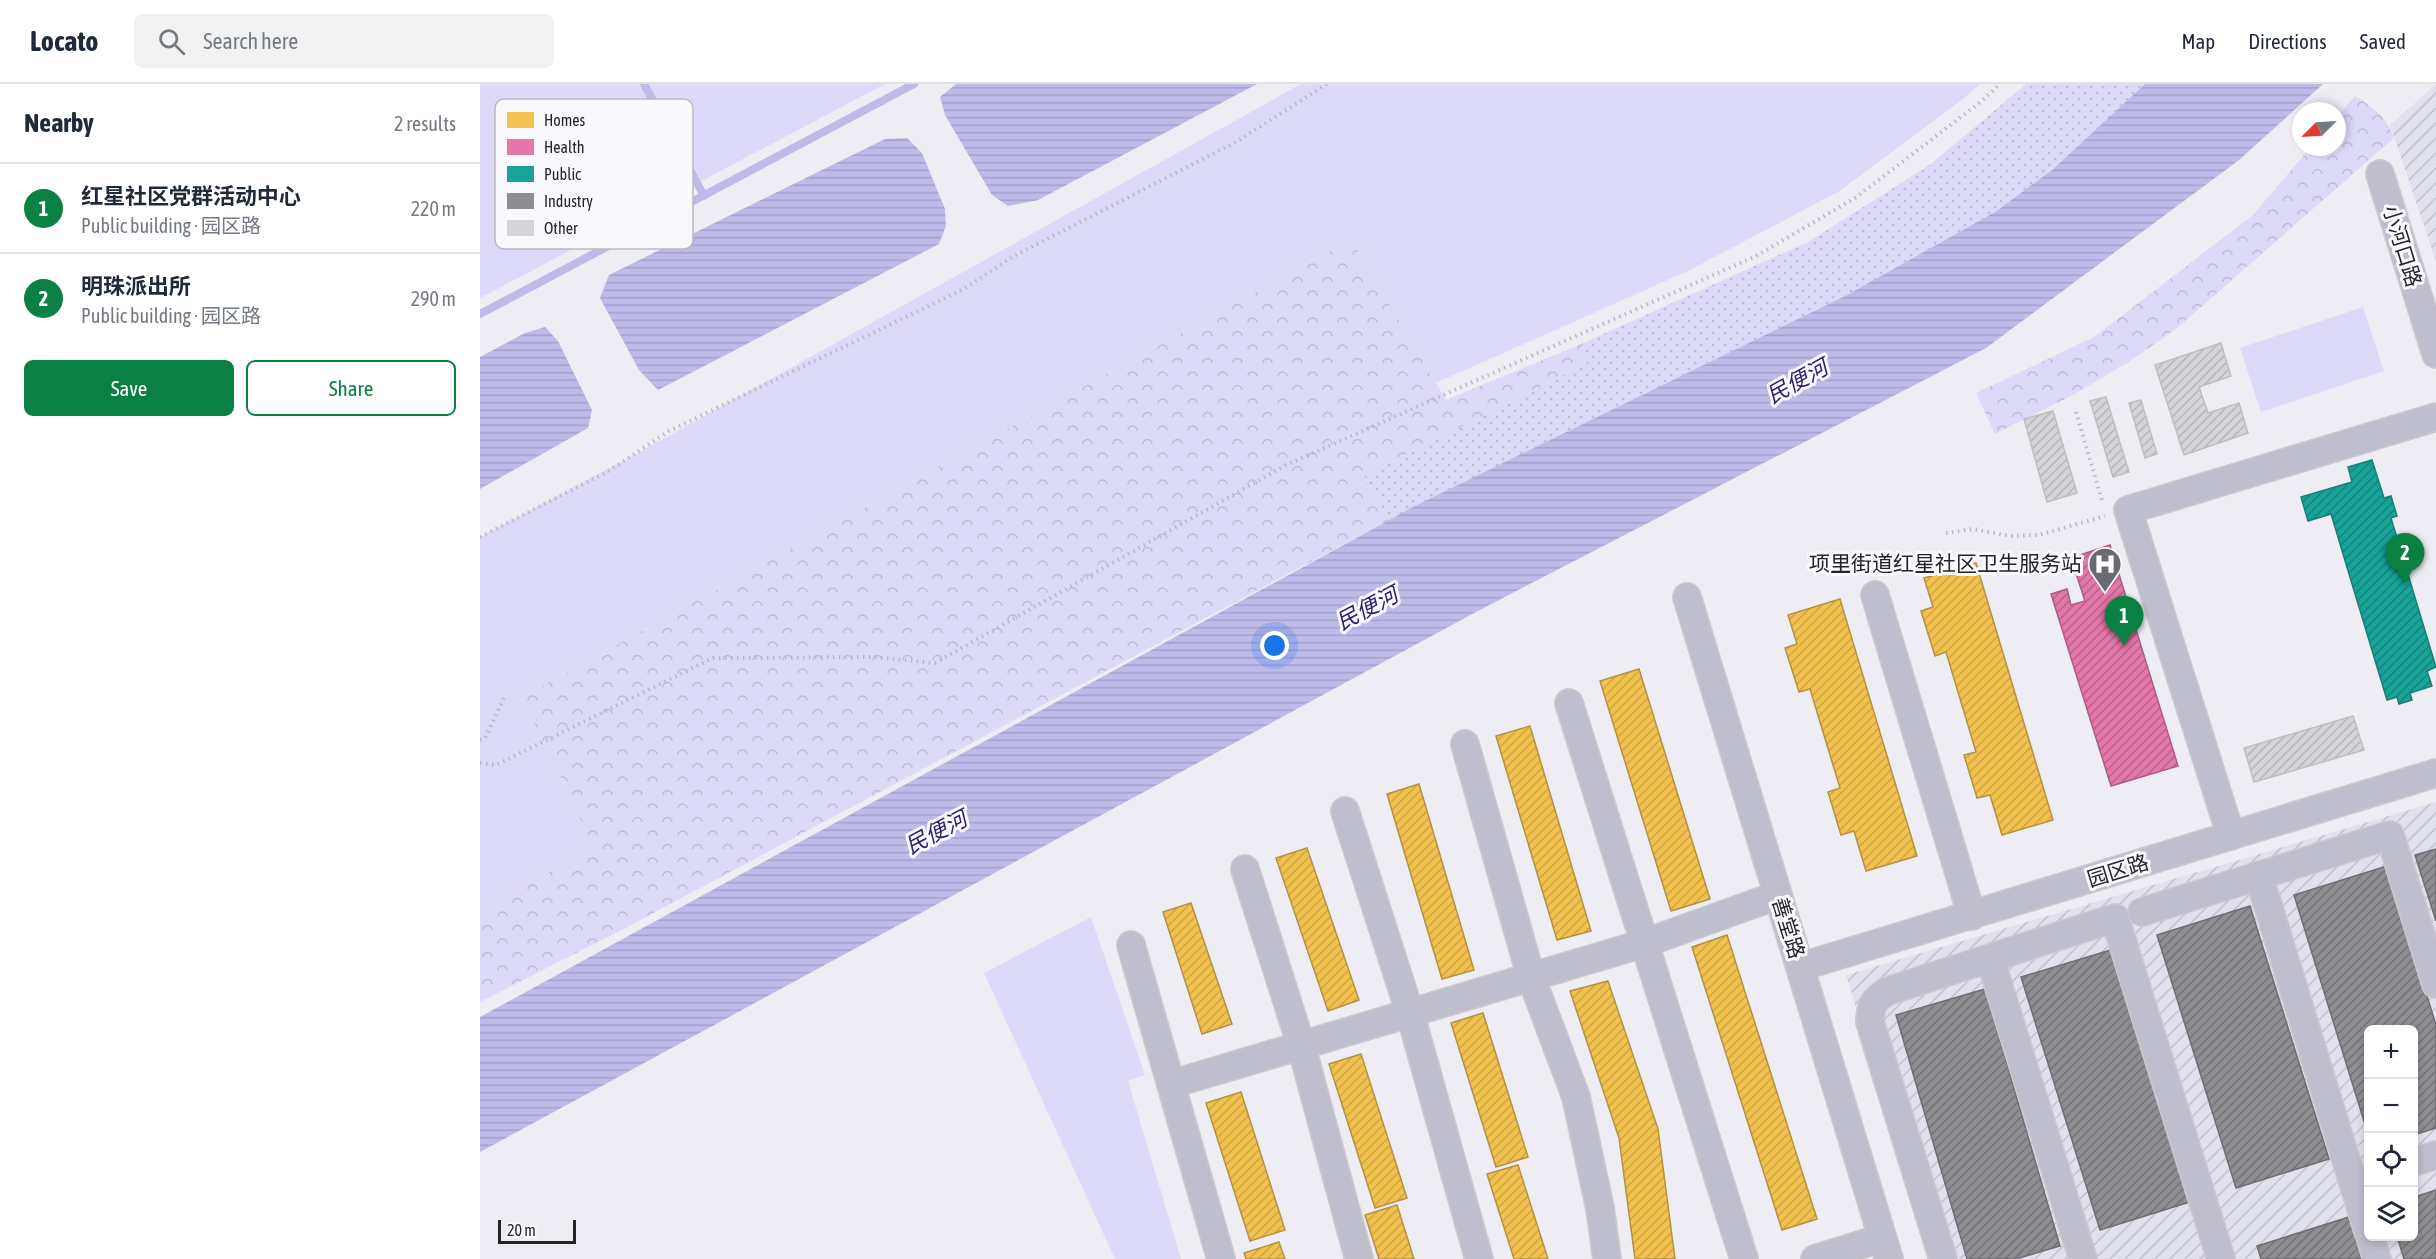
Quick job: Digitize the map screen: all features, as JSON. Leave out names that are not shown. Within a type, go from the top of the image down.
[{"type":"street","name":"小河口路","points":[[2380,174],[2436,354]]},
{"type":"street","points":[[2231,836],[2128,510],[2436,417]]},
{"type":"street","points":[[1875,595],[1972,916]]},
{"type":"street","name":"善堂路","points":[[1687,597],[1886,1248]]},
{"type":"street","points":[[1569,703],[1744,1259]]},
{"type":"street","points":[[1465,744],[1531,977],[1576,1097],[1600,1208],[1607,1259]]},
{"type":"street","name":"园区路","points":[[1800,967],[2436,773]]},
{"type":"street","points":[[1345,811],[1410,1013],[1479,1259]]},
{"type":"street","points":[[2142,912],[2390,835],[2436,984]]},
{"type":"street","points":[[1245,869],[1301,1045],[1359,1259]]},
{"type":"street","points":[[2259,876],[2361,1178],[2364,1201]]},
{"type":"street","points":[[1172,1084],[1645,943],[1778,895]]},
{"type":"street","points":[[1943,1259],[1870,1022],[1870,1008],[1875,999],[1888,991],[2115,918],[2221,1259]]},
{"type":"street","points":[[1131,945],[1221,1259]]},
{"type":"street","points":[[1990,958],[2083,1259]]},
{"type":"street","points":[[2418,1161],[2436,1155]]},
{"type":"street","points":[[2372,1241],[2377,1259]]},
{"type":"street","points":[[1815,1259],[1886,1248]]},
{"type":"path","points":[[480,537],[607,472],[669,431],[964,289],[1012,257],[1236,142],[1327,84]]},
{"type":"path","points":[[480,764],[496,765],[713,658],[873,657],[935,663],[1286,465],[1756,256],[1855,198],[1978,104],[2000,84]]},
{"type":"path","points":[[1946,534],[1972,529],[2010,536],[2039,535],[2107,516],[2076,412]]},
{"type":"path","points":[[480,740],[485,738],[504,698]]},
{"type":"shaded area","points":[[2436,84],[2436,261],[2390,125]]},
{"type":"shaded area","points":[[2436,802],[2436,1259],[1934,1259],[1846,975]]},
{"type":"green space","points":[[480,84],[885,84],[693,185],[693,99],[495,99],[495,249],[573,249],[480,298]]},
{"type":"green space","points":[[1301,84],[1980,84],[1838,192],[1688,271],[1436,383],[1351,239],[522,697],[594,848],[480,909],[480,537],[634,455]]},
{"type":"green space","points":[[2026,84],[2145,84],[2052,170],[1995,212],[1847,295],[1389,520],[1364,476],[1587,363],[1581,344],[1808,242],[1931,164]]},
{"type":"green space","points":[[2355,96],[2379,113],[2388,124],[2394,138],[2176,329],[2127,363],[2071,396],[1995,434],[1976,393],[2094,337],[2253,215],[2303,156],[2346,156],[2346,106]]},
{"type":"green space","points":[[1351,239],[1446,400],[1581,344],[1587,363],[1364,476],[1389,520],[631,925],[480,1002],[480,909],[594,848],[522,697]]},
{"type":"green space","points":[[2363,307],[2384,371],[2261,412],[2240,348]]},
{"type":"green space","points":[[1091,917],[1145,1075],[1128,1081],[1181,1259],[1115,1259],[984,973]]},
{"type":"water","points":[[956,84],[1257,84],[1038,200],[1008,206],[992,195],[945,115],[940,97]]},
{"type":"water","name":"民便河","points":[[2145,84],[2323,84],[2303,102],[2292,102],[2292,112],[2239,160],[1986,348],[1474,613],[480,1152],[480,1017],[1413,507],[1847,295],[1995,212],[2052,170]]},
{"type":"water","points":[[907,138],[922,153],[945,209],[946,226],[939,244],[658,390],[639,370],[600,298],[609,275],[662,249],[693,249],[693,234],[885,139]]},
{"type":"water","points":[[545,327],[558,341],[592,410],[588,428],[480,489],[480,357],[525,333]]},
{"type":"building: Homes","points":[[1976,563],[2053,820],[2002,835],[1990,795],[1977,798],[1964,755],[1976,752],[1946,652],[1935,656],[1921,611],[1933,607],[1924,578]]},
{"type":"building: Homes","points":[[1840,599],[1917,856],[1866,871],[1854,831],[1841,835],[1828,792],[1840,788],[1810,689],[1799,692],[1785,648],[1797,644],[1788,615]]},
{"type":"building: Homes","points":[[1639,669],[1710,899],[1671,911],[1600,681]]},
{"type":"building: Homes","points":[[1530,726],[1591,931],[1557,940],[1496,736]]},
{"type":"building: Homes","points":[[1419,784],[1474,970],[1442,979],[1387,794]]},
{"type":"building: Homes","points":[[1307,848],[1359,1000],[1328,1011],[1276,858]]},
{"type":"building: Homes","points":[[1191,903],[1232,1024],[1202,1034],[1163,912]]},
{"type":"building: Homes","points":[[1727,935],[1817,1219],[1782,1230],[1692,947]]},
{"type":"building: Homes","points":[[1608,981],[1658,1129],[1675,1259],[1635,1259],[1619,1138],[1570,991]]},
{"type":"building: Homes","points":[[1483,1013],[1528,1157],[1496,1167],[1451,1023]]},
{"type":"building: Homes","points":[[1361,1054],[1407,1198],[1375,1208],[1329,1064]]},
{"type":"building: Homes","points":[[1241,1092],[1285,1230],[1250,1241],[1206,1103]]},
{"type":"building: Homes","points":[[1518,1165],[1548,1259],[1514,1259],[1487,1174]]},
{"type":"building: Homes","points":[[1397,1205],[1414,1259],[1379,1259],[1365,1215]]},
{"type":"building: Homes","points":[[1279,1242],[1285,1259],[1246,1259],[1244,1253]]},
{"type":"building: Health","points":[[2110,545],[2178,766],[2111,786],[2051,594],[2067,589],[2071,605],[2085,601],[2071,558]]},
{"type":"building: Public","points":[[2372,460],[2384,498],[2391,496],[2397,516],[2391,518],[2436,667],[2427,671],[2432,686],[2410,693],[2412,700],[2399,704],[2397,697],[2387,700],[2331,514],[2308,521],[2301,497],[2352,482],[2348,467]]},
{"type":"building: Industry","points":[[2436,849],[2436,921],[2415,855]]},
{"type":"building: Industry","points":[[2387,866],[2436,1025],[2436,1128],[2418,1134],[2418,1025],[2364,1025],[2364,1121],[2294,895]]},
{"type":"building: Industry","points":[[2250,906],[2329,1159],[2236,1188],[2157,935]]},
{"type":"building: Industry","points":[[2114,949],[2193,1201],[2100,1230],[2021,977]]},
{"type":"building: Industry","points":[[1985,989],[2060,1246],[2016,1259],[1967,1259],[1896,1015]]},
{"type":"building: Industry","points":[[2436,1190],[2436,1259],[2404,1259],[2399,1241],[2418,1241],[2418,1196]]},
{"type":"building: Industry","points":[[2349,1217],[2363,1259],[2261,1259],[2257,1246]]},
{"type":"building: Other","points":[[2221,343],[2231,376],[2199,387],[2208,413],[2239,403],[2248,433],[2184,455],[2155,365]]},
{"type":"building: Other","points":[[2106,397],[2129,472],[2113,477],[2090,401]]},
{"type":"building: Other","points":[[2141,400],[2157,454],[2145,458],[2129,403]]},
{"type":"building: Other","points":[[2053,411],[2077,493],[2047,502],[2024,419]]},
{"type":"building: Other","points":[[2353,716],[2364,750],[2254,782],[2244,748]]},
{"type":"waterway","points":[[644,84],[652,99]]},
{"type":"waterway","points":[[693,201],[914,84]]},
{"type":"waterway","points":[[693,175],[704,196]]},
{"type":"waterway","points":[[480,314],[603,249]]},
{"type":"place","name":"明珠派出所","points":[[2405,583]]},
{"type":"place","name":"项里街道红星社区卫生服务站","points":[[2105,593]]},
{"type":"place","name":"红星社区党群活动中心","points":[[2124,646]]}]
